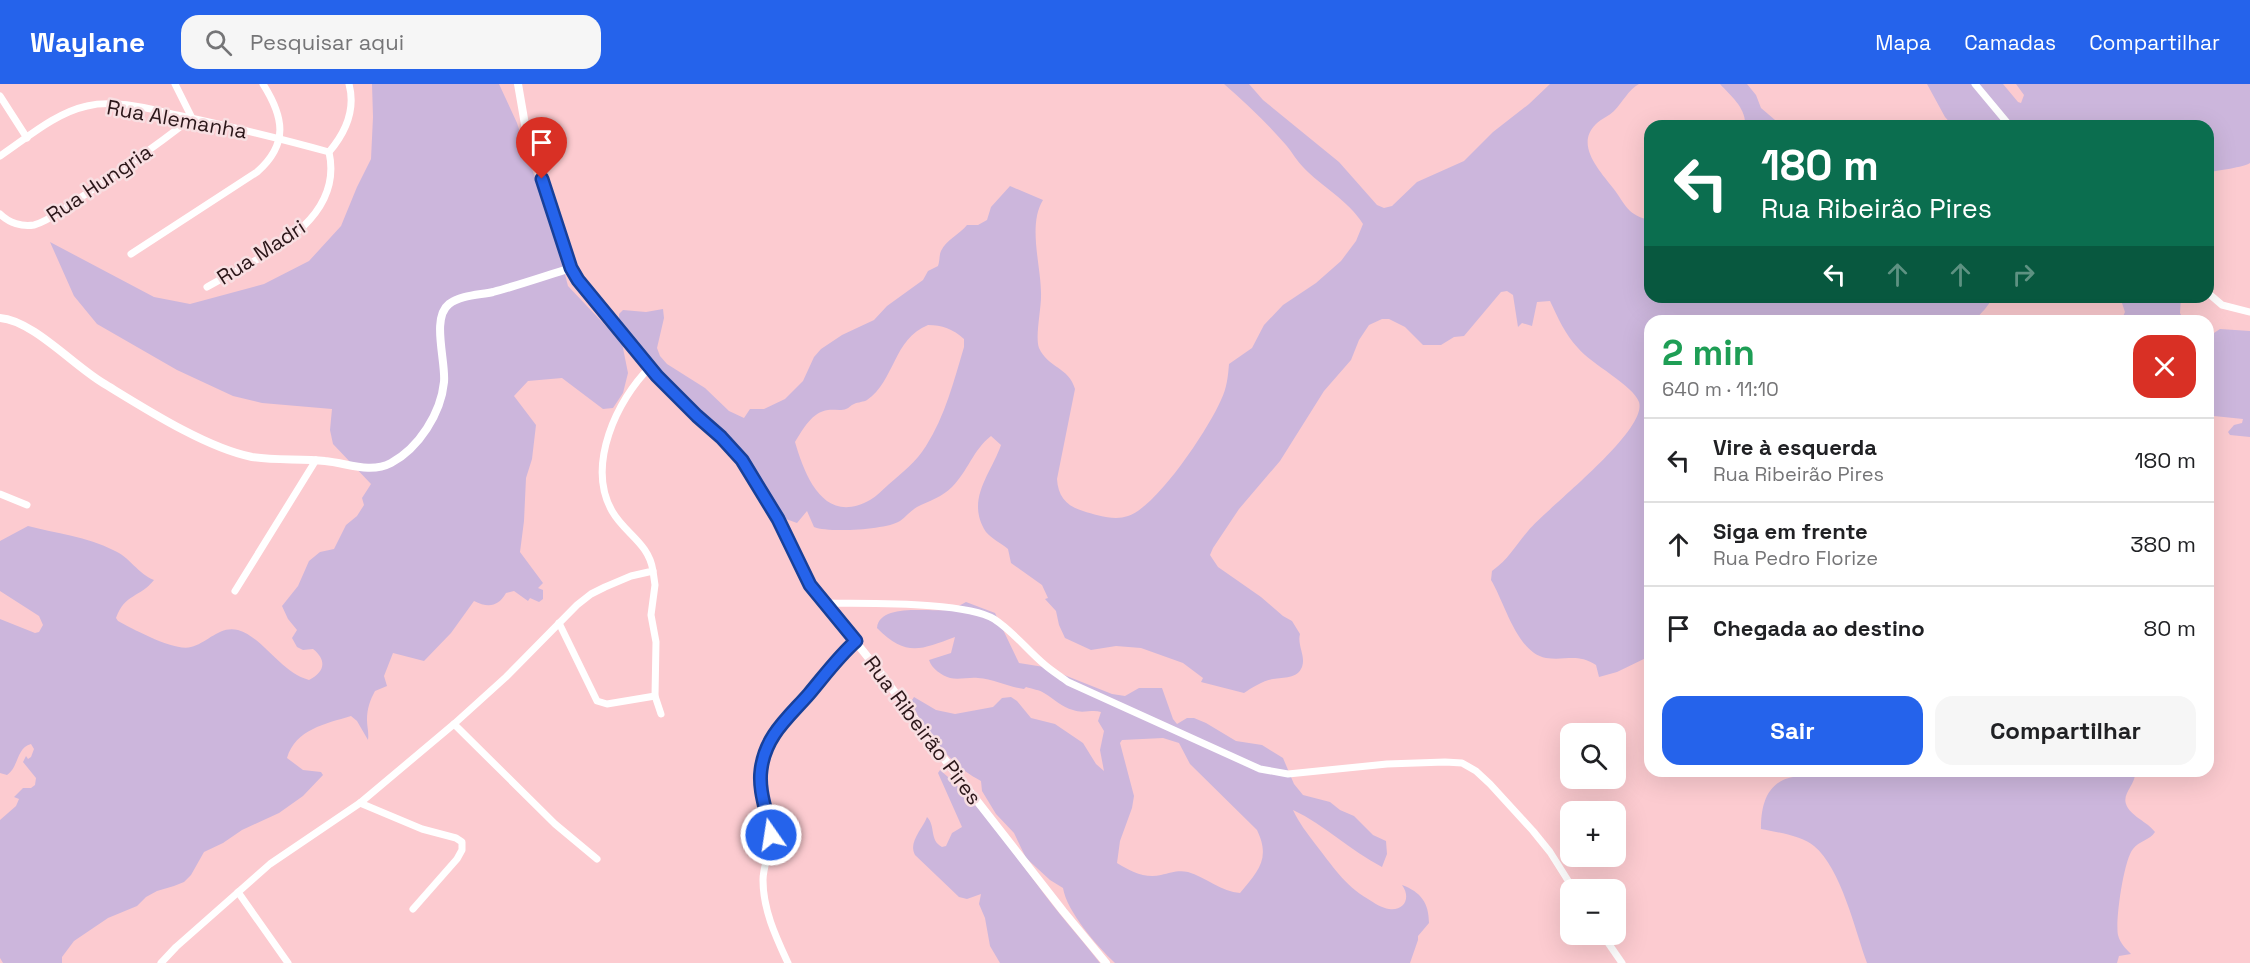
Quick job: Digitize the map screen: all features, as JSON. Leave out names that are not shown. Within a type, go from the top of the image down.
[{"type":"street","points":[[175,84],[192,118]]},
{"type":"street","points":[[130,254],[257,172],[270,160],[279,138],[280,120],[276,106],[263,84]]},
{"type":"street","points":[[329,152],[344,132],[350,115],[353,99],[349,84]]},
{"type":"street","name":"Rua Ribeirão Pires","points":[[518,84],[528,142],[571,268],[578,280],[650,366],[742,460],[778,519],[810,585],[1106,963]]},
{"type":"street","points":[[1976,84],[2005,120]]},
{"type":"street","points":[[0,96],[27,138]]},
{"type":"street","name":"Rua Alemanha","points":[[0,156],[70,111],[88,105],[106,104],[124,105],[192,118],[329,152]]},
{"type":"street","name":"Rua Hungria","points":[[0,214],[20,225],[36,225],[48,219],[192,118]]},
{"type":"street","name":"Rua Madri","points":[[207,286],[302,230],[315,215],[330,176],[329,152]]},
{"type":"street","points":[[0,318],[35,333],[100,381],[209,442],[230,451],[254,457],[341,462],[364,468],[380,467],[392,463],[408,449],[425,430],[438,407],[445,372],[440,321],[443,311],[449,304],[571,268]]},
{"type":"street","points":[[2214,298],[2222,305],[2250,312]]},
{"type":"street","points":[[650,366],[637,379],[626,396],[605,451],[603,476],[604,492],[612,510],[620,523],[649,555],[653,571],[655,585],[651,615],[656,642],[655,696],[661,714]]},
{"type":"street","points":[[235,591],[316,460]]},
{"type":"street","points":[[0,494],[27,506]]},
{"type":"street","points":[[161,963],[270,864],[360,803],[454,724],[591,594],[631,576],[653,571]]},
{"type":"street","points":[[826,603],[968,610],[993,618],[1045,665],[1068,682],[1260,769],[1288,774],[1387,764],[1462,763],[1476,771],[1490,784],[1550,852],[1567,879]]},
{"type":"street","points":[[559,623],[597,701],[607,704],[655,696]]},
{"type":"street","points":[[788,963],[773,929],[765,900],[763,878],[771,835],[762,799],[760,772],[766,746],[777,728],[810,693],[836,659],[856,641]]},
{"type":"street","points":[[454,724],[555,824],[597,859]]},
{"type":"street","points":[[360,803],[422,829],[456,838],[462,842],[462,850],[457,859],[413,909]]},
{"type":"street","points":[[238,892],[288,963]]},
{"type":"street","points":[[1610,945],[1622,963]]},
{"type":"shaded area","points":[[372,84],[499,84],[517,123],[559,251],[568,286],[622,343],[628,373],[623,393],[613,408],[603,409],[562,378],[528,381],[514,396],[536,425],[532,459],[526,478],[520,552],[543,583],[538,588],[543,590],[543,599],[539,602],[530,598],[528,601],[514,591],[506,593],[500,601],[492,605],[474,601],[451,633],[424,661],[393,653],[384,676],[387,686],[375,691],[369,705],[368,740],[357,721],[351,716],[313,729],[297,740],[291,748],[287,758],[303,770],[321,772],[323,775],[303,796],[279,813],[242,830],[204,852],[191,875],[184,882],[157,891],[137,906],[108,918],[74,941],[62,957],[62,963],[3,963],[0,958],[0,820],[16,806],[19,799],[14,797],[23,788],[31,788],[35,785],[36,778],[23,762],[26,756],[28,759],[31,757],[34,749],[31,744],[20,753],[11,772],[7,775],[0,773],[0,619],[35,633],[39,632],[43,625],[39,616],[0,591],[0,541],[28,526],[82,539],[119,553],[143,574],[154,580],[124,604],[116,618],[118,621],[154,639],[184,648],[197,645],[225,630],[238,630],[256,640],[289,670],[309,680],[321,670],[321,657],[313,649],[303,650],[297,647],[292,638],[297,630],[288,619],[282,606],[298,586],[309,561],[320,552],[334,549],[346,525],[357,516],[364,505],[362,498],[371,484],[333,444],[330,430],[332,409],[262,403],[233,396],[177,370],[97,324],[74,296],[50,242],[154,297],[190,304],[264,284],[309,261],[341,226],[371,159]]},
{"type":"shaded area","points":[[1224,84],[1249,84],[1263,100],[1339,162],[1377,205],[1384,208],[1392,206],[1417,182],[1464,161],[1493,132],[1550,84],[1639,84],[1614,111],[1596,124],[1590,132],[1588,141],[1592,158],[1624,204],[1636,215],[1644,218],[1644,303],[1990,303],[1980,315],[1644,315],[1644,659],[1617,672],[1599,677],[1596,665],[1589,661],[1577,658],[1546,658],[1527,647],[1513,626],[1491,580],[1492,571],[1528,531],[1613,449],[1628,431],[1638,415],[1639,402],[1635,395],[1573,343],[1550,301],[1537,302],[1532,326],[1522,323],[1518,327],[1513,295],[1507,291],[1501,292],[1464,336],[1454,337],[1441,345],[1423,345],[1405,327],[1389,319],[1382,319],[1369,325],[1359,340],[1351,360],[1324,391],[1280,461],[1239,509],[1210,555],[1218,567],[1292,621],[1300,634],[1303,663],[1300,671],[1290,677],[1266,681],[1244,693],[1201,682],[1203,678],[1183,663],[1141,648],[1116,646],[1091,650],[1065,638],[1056,611],[1045,599],[1048,598],[1042,585],[1011,563],[1008,549],[986,532],[980,520],[978,509],[982,487],[1001,445],[991,436],[952,487],[915,509],[900,521],[883,527],[821,529],[814,527],[807,511],[797,523],[786,519],[765,487],[735,452],[659,377],[623,329],[619,319],[619,314],[623,310],[646,312],[663,309],[664,318],[657,348],[660,356],[667,364],[705,388],[729,411],[744,418],[750,409],[764,409],[785,399],[803,381],[814,357],[821,349],[842,335],[874,320],[887,306],[923,280],[928,271],[938,266],[943,247],[967,225],[978,225],[987,220],[991,207],[1010,186],[1043,200],[1036,222],[1036,247],[1041,286],[1038,343],[1043,355],[1068,376],[1075,389],[1057,479],[1059,490],[1064,500],[1077,509],[1105,517],[1128,516],[1140,510],[1153,498],[1194,447],[1223,396],[1229,364],[1252,348],[1264,325],[1283,305],[1316,283],[1341,261],[1356,241],[1363,224],[1350,208],[1303,167],[1256,113]],"holes":[[[928,325],[943,327],[964,339],[964,347],[944,410],[926,446],[909,467],[870,500],[854,506],[840,507],[829,502],[819,494],[804,469],[795,442],[801,432],[808,422],[822,411],[844,410],[867,400],[876,392],[901,350],[916,331]]]},
{"type":"shaded area","points":[[1720,84],[1747,84],[1756,95],[1761,108],[1775,120],[1745,120],[1741,108]]},
{"type":"shaded area","points":[[1927,84],[2003,84],[2021,103],[2024,95],[2016,84],[2250,84],[2250,163],[2214,171],[2214,120],[1948,120]]},
{"type":"shaded area","points":[[2122,303],[2181,303],[2181,315],[2124,315]]},
{"type":"shaded area","points":[[2220,329],[2250,331],[2250,437],[2230,435],[2228,432],[2234,425],[2242,423],[2243,419],[2214,416],[2214,333]]},
{"type":"shaded area","points":[[966,602],[995,613],[1019,663],[1044,667],[1112,694],[1125,696],[1139,688],[1162,688],[1177,724],[1187,718],[1194,718],[1236,741],[1262,745],[1283,758],[1294,784],[1303,795],[1330,802],[1340,810],[1354,816],[1373,835],[1386,841],[1387,854],[1382,867],[1293,810],[1303,828],[1333,867],[1360,893],[1378,905],[1389,909],[1399,908],[1405,902],[1406,894],[1402,885],[1423,899],[1429,923],[1418,936],[1410,963],[1115,963],[1076,918],[1063,888],[1050,880],[1026,858],[1014,833],[996,814],[982,791],[981,781],[958,766],[933,738],[914,708],[912,700],[914,697],[936,710],[955,714],[993,707],[1002,698],[1011,697],[1031,718],[1055,724],[1083,743],[1096,764],[1104,771],[1100,750],[1104,731],[1098,721],[1101,712],[1073,710],[1042,692],[1026,687],[1018,688],[984,679],[950,678],[937,671],[929,660],[951,653],[955,637],[923,648],[905,647],[887,637],[877,628],[880,620],[898,611],[953,609]],"holes":[[[1163,738],[1179,743],[1190,764],[1257,830],[1263,857],[1257,871],[1240,893],[1227,890],[1188,872],[1149,876],[1117,863],[1120,841],[1134,796],[1120,743],[1122,740]]]},
{"type":"shaded area","points":[[940,770],[979,810],[1051,904],[1100,963],[1000,963],[990,946],[985,918],[979,904],[981,894],[967,899],[959,897],[915,855],[913,850],[914,841],[927,817],[935,841],[942,847],[946,846],[952,833],[962,827],[938,773]]},
{"type":"shaded area","points":[[1793,777],[2135,777],[2126,796],[2126,804],[2131,812],[2155,832],[2133,849],[2126,865],[2121,890],[2118,935],[2131,954],[2119,956],[2117,963],[1867,963],[1839,884],[1824,856],[1814,846],[1803,840],[1761,829],[1762,812],[1767,796],[1777,784]]},
{"type":"route","points":[[542,179],[571,268],[578,280],[657,376],[742,460],[778,519],[810,585],[856,641],[836,659],[810,693],[777,728],[766,746],[760,772],[762,799],[771,835]]}]
